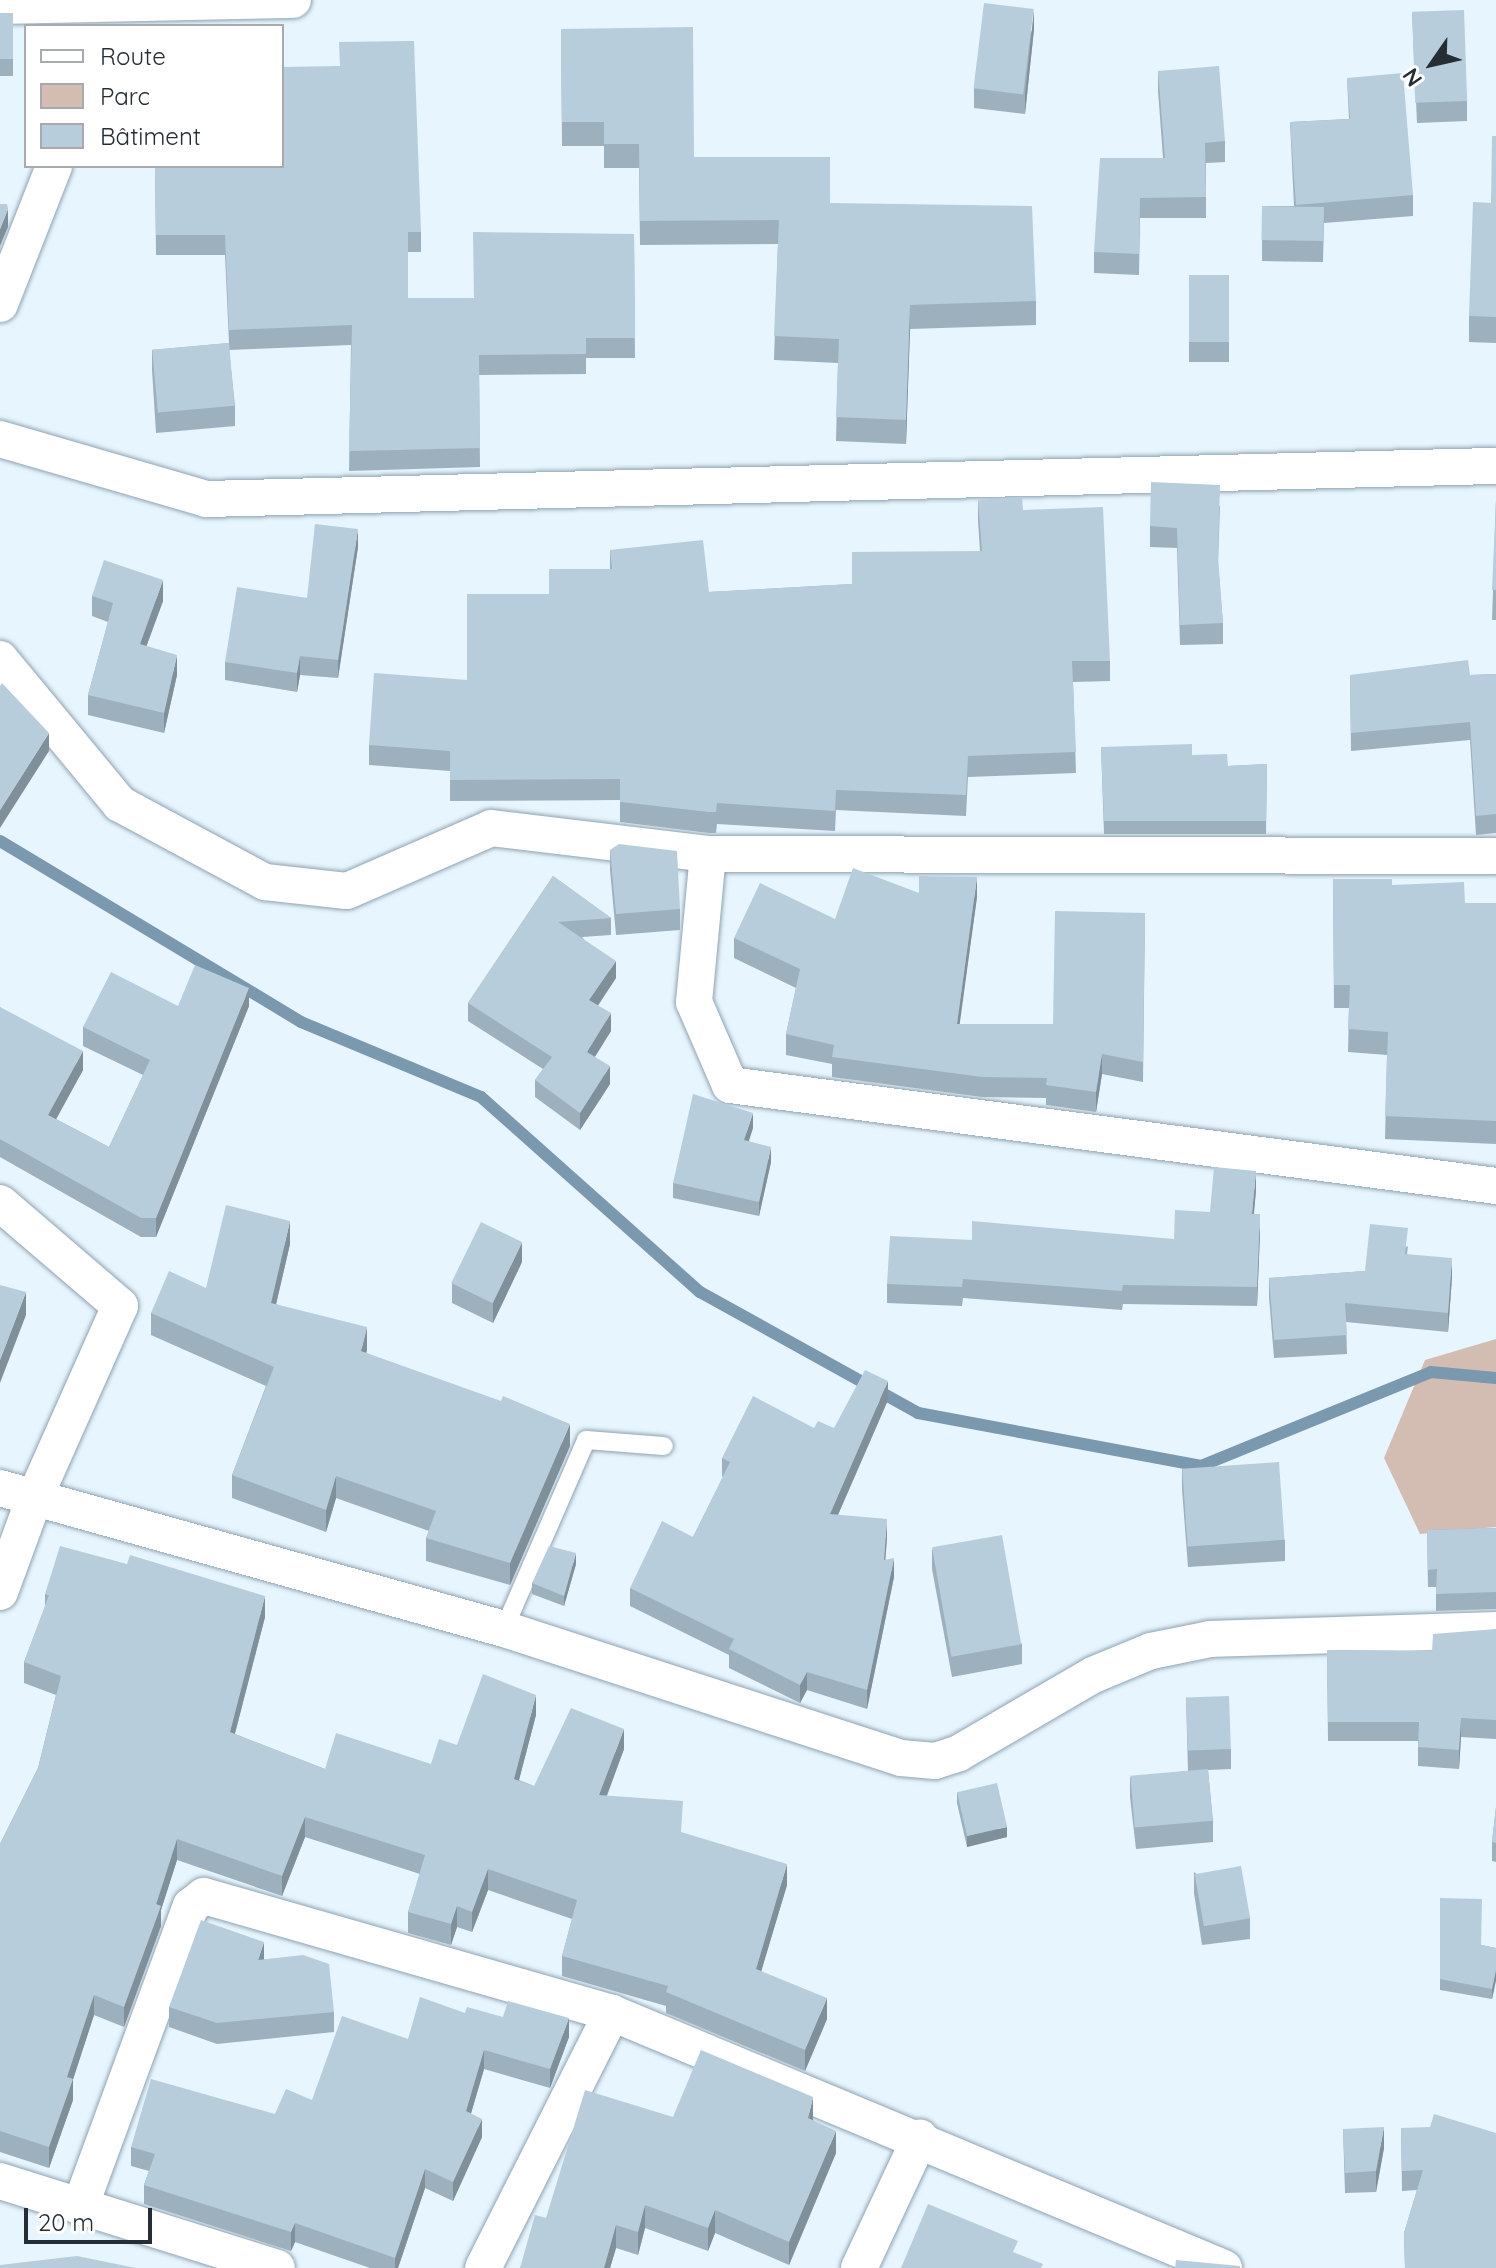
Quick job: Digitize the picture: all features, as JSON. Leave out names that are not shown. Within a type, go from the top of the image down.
[{"type":"street","points":[[0,6],[116,10],[293,0]]},
{"type":"street","points":[[0,304],[53,168]]},
{"type":"street","points":[[0,439],[206,499],[1496,466]]},
{"type":"street","points":[[0,659],[120,804],[265,882],[347,891],[491,828],[708,854],[1496,856]]},
{"type":"street","points":[[708,854],[694,1002],[730,1085],[1496,1186]]},
{"type":"street","points":[[0,1203],[120,1306],[34,1499],[0,1592]]},
{"type":"street","points":[[0,1488],[504,1629],[901,1758],[935,1761],[959,1753],[1093,1675],[1151,1651],[1210,1639],[1496,1630]]},
{"type":"street","points":[[80,2207],[197,1899],[204,1896],[612,2013],[920,2138],[1224,2268]]},
{"type":"street","points":[[483,2268],[612,2013]]},
{"type":"street","points":[[859,2268],[920,2138]]},
{"type":"street","points":[[0,2181],[277,2268]]},
{"type":"lane","points":[[504,1629],[586,1440],[664,1446]]},
{"type":"green space","points":[[1496,1339],[1496,1527],[1420,1534],[1384,1458],[1425,1360]]},
{"type":"building","points":[[984,3],[1034,9],[1023,94],[974,88]]},
{"type":"building","points":[[1464,10],[1467,101],[1415,103],[1412,12]]},
{"type":"building","points":[[0,13],[13,13],[13,59],[0,59]]},
{"type":"building","points":[[693,27],[694,157],[830,157],[830,203],[1032,206],[1036,301],[910,305],[906,420],[836,417],[839,339],[774,336],[779,220],[640,221],[639,144],[604,144],[604,122],[562,122],[561,29]]},
{"type":"building","points":[[414,41],[421,232],[408,232],[408,298],[474,298],[473,232],[634,234],[635,338],[586,338],[586,354],[479,355],[480,448],[349,451],[352,325],[229,330],[225,235],[156,235],[155,168],[284,168],[284,67],[340,66],[339,42]]},
{"type":"building","points":[[1219,66],[1225,141],[1205,143],[1206,197],[1140,198],[1139,254],[1094,252],[1100,158],[1165,158],[1158,71]]},
{"type":"building","points":[[1403,73],[1413,195],[1296,205],[1290,122],[1350,119],[1347,78]]},
{"type":"building","points":[[1492,136],[1496,136],[1496,317],[1469,316],[1473,202],[1491,203]]},
{"type":"building","points":[[0,204],[7,204],[8,209],[0,229]]},
{"type":"building","points":[[1262,206],[1324,207],[1323,241],[1261,240]]},
{"type":"building","points":[[1189,275],[1229,275],[1229,342],[1189,342]]},
{"type":"building","points":[[229,343],[234,406],[158,412],[152,350]]},
{"type":"building","points":[[1151,482],[1220,485],[1218,557],[1223,623],[1180,625],[1177,528],[1150,526]]},
{"type":"building","points":[[1022,497],[1023,510],[1103,507],[1110,661],[1072,661],[1076,752],[968,756],[966,795],[836,790],[835,811],[717,803],[716,812],[709,812],[620,802],[620,779],[450,780],[450,751],[369,745],[374,673],[467,680],[467,594],[549,594],[549,569],[612,569],[610,550],[703,540],[709,592],[852,584],[852,552],[982,551],[978,500]]},
{"type":"building","points":[[1496,500],[1496,590],[1492,590]]},
{"type":"building","points":[[315,524],[358,529],[338,660],[300,656],[297,673],[225,662],[237,587],[307,598]]},
{"type":"building","points":[[104,560],[163,580],[140,644],[177,655],[164,713],[88,695],[113,603],[92,596]]},
{"type":"building","points":[[1468,660],[1470,675],[1496,674],[1496,814],[1476,816],[1470,722],[1351,733],[1350,675]]},
{"type":"building","points":[[2,683],[49,733],[0,810],[0,686]]},
{"type":"building","points":[[1192,744],[1192,755],[1227,754],[1228,766],[1267,764],[1266,821],[1104,821],[1101,747]]},
{"type":"building","points":[[619,844],[677,851],[680,909],[616,914],[610,850]]},
{"type":"building","points":[[853,868],[919,893],[919,876],[977,877],[957,1024],[1053,1024],[1055,911],[1145,913],[1143,1062],[1102,1054],[1096,1092],[1046,1085],[1047,1078],[982,1077],[832,1057],[834,1045],[786,1034],[800,969],[734,938],[760,883],[835,919]]},
{"type":"building","points":[[553,876],[611,918],[558,922],[616,961],[589,1000],[611,1013],[587,1052],[610,1066],[580,1113],[535,1080],[552,1057],[468,1003]]},
{"type":"building","points":[[1333,879],[1392,879],[1392,885],[1464,882],[1465,903],[1496,903],[1496,1121],[1385,1116],[1388,1032],[1348,1029],[1350,985],[1334,985]]},
{"type":"building","points":[[195,965],[249,988],[156,1218],[141,1218],[0,1139],[0,1007],[83,1051],[48,1115],[109,1147],[150,1060],[83,1027],[111,972],[178,1006]]},
{"type":"building","points":[[693,1094],[753,1113],[744,1140],[771,1147],[759,1202],[673,1183]]},
{"type":"building","points":[[1214,1167],[1256,1171],[1252,1214],[1260,1214],[1257,1287],[1123,1285],[1122,1291],[963,1279],[962,1287],[887,1284],[890,1236],[972,1240],[972,1221],[1174,1239],[1175,1210],[1210,1212]]},
{"type":"building","points":[[226,1205],[290,1221],[271,1303],[367,1327],[361,1351],[501,1401],[503,1396],[570,1424],[510,1563],[426,1538],[436,1511],[336,1476],[326,1510],[232,1475],[274,1367],[151,1313],[169,1271],[206,1288]]},
{"type":"building","points":[[481,1222],[522,1242],[493,1303],[451,1283]]},
{"type":"building","points":[[1370,1224],[1408,1228],[1405,1254],[1452,1258],[1448,1313],[1345,1303],[1347,1335],[1274,1340],[1269,1278],[1365,1271]]},
{"type":"building","points":[[0,1285],[26,1292],[0,1360]]},
{"type":"building","points":[[865,1370],[888,1381],[830,1514],[887,1519],[884,1560],[894,1558],[867,1690],[807,1672],[800,1685],[729,1649],[734,1639],[630,1588],[662,1521],[693,1537],[730,1462],[722,1458],[753,1396],[814,1428],[818,1421],[834,1428]]},
{"type":"building","points":[[1279,1462],[1284,1540],[1188,1547],[1182,1469]]},
{"type":"building","points":[[1496,1528],[1496,1592],[1436,1594],[1437,1569],[1428,1570],[1427,1530]]},
{"type":"building","points":[[1002,1535],[1021,1644],[951,1657],[932,1547]]},
{"type":"building","points":[[60,1546],[127,1564],[130,1555],[265,1596],[230,1732],[325,1769],[336,1733],[431,1764],[439,1739],[457,1745],[483,1674],[536,1695],[514,1779],[534,1786],[571,1708],[624,1729],[599,1795],[683,1801],[681,1832],[787,1864],[756,1969],[827,1998],[805,2050],[666,1992],[668,1986],[562,1956],[577,1900],[488,1869],[472,1912],[457,1906],[451,1924],[408,1912],[425,1855],[305,1817],[282,1876],[177,1839],[156,1904],[161,1906],[124,2007],[94,1995],[67,2077],[73,2079],[49,2147],[0,2131],[0,1844],[38,1768],[61,1676],[24,1662],[49,1595],[45,1594]]},
{"type":"building","points":[[549,1546],[576,1553],[564,1596],[532,1583]]},
{"type":"building","points":[[1496,1629],[1496,1720],[1461,1718],[1459,1750],[1418,1747],[1419,1722],[1328,1722],[1327,1650],[1432,1651],[1433,1634]]},
{"type":"building","points":[[1229,1696],[1231,1749],[1188,1750],[1186,1698]]},
{"type":"building","points":[[1208,1769],[1213,1821],[1135,1828],[1130,1776]]},
{"type":"building","points":[[997,1783],[1007,1827],[967,1836],[957,1792]]},
{"type":"building","points":[[1496,1807],[1496,1843],[1492,1842]]},
{"type":"building","points":[[1241,1866],[1250,1918],[1204,1926],[1195,1874]]},
{"type":"building","points":[[1440,1898],[1482,1899],[1481,1945],[1496,1948],[1492,1989],[1440,1979]]},
{"type":"building","points":[[201,1920],[264,1942],[258,1960],[303,1955],[329,1964],[334,2012],[217,2023],[169,2007]]},
{"type":"building","points":[[420,1997],[465,2013],[467,2007],[503,2017],[508,2001],[569,2018],[550,2069],[484,2050],[466,2111],[482,2119],[453,2182],[425,2169],[395,2258],[295,2223],[291,2232],[144,2185],[155,2154],[131,2147],[151,2079],[275,2114],[286,2089],[312,2100],[342,2016],[408,2039]]},
{"type":"building","points":[[701,2050],[813,2097],[808,2118],[836,2131],[789,2242],[715,2210],[708,2228],[645,2205],[638,2232],[616,2225],[604,2268],[520,2268],[535,2215],[546,2218],[585,2090],[673,2117]]},
{"type":"building","points":[[1434,2114],[1496,2133],[1496,2268],[1405,2268],[1404,2233],[1423,2170],[1402,2171],[1401,2128],[1430,2127]]},
{"type":"building","points":[[1384,2127],[1376,2171],[1345,2173],[1343,2129]]},
{"type":"building","points":[[928,2204],[1018,2241],[1013,2252],[1043,2264],[1041,2268],[901,2268]]},
{"type":"building","points":[[77,2256],[136,2268],[0,2268],[0,2265]]},
{"type":"building","points":[[1176,2260],[1240,2266],[1240,2268],[1175,2268]]},
{"type":"waterway","points":[[0,841],[301,1022],[481,1097],[700,1292],[918,1413],[1201,1466],[1431,1372],[1496,1378]]}]
